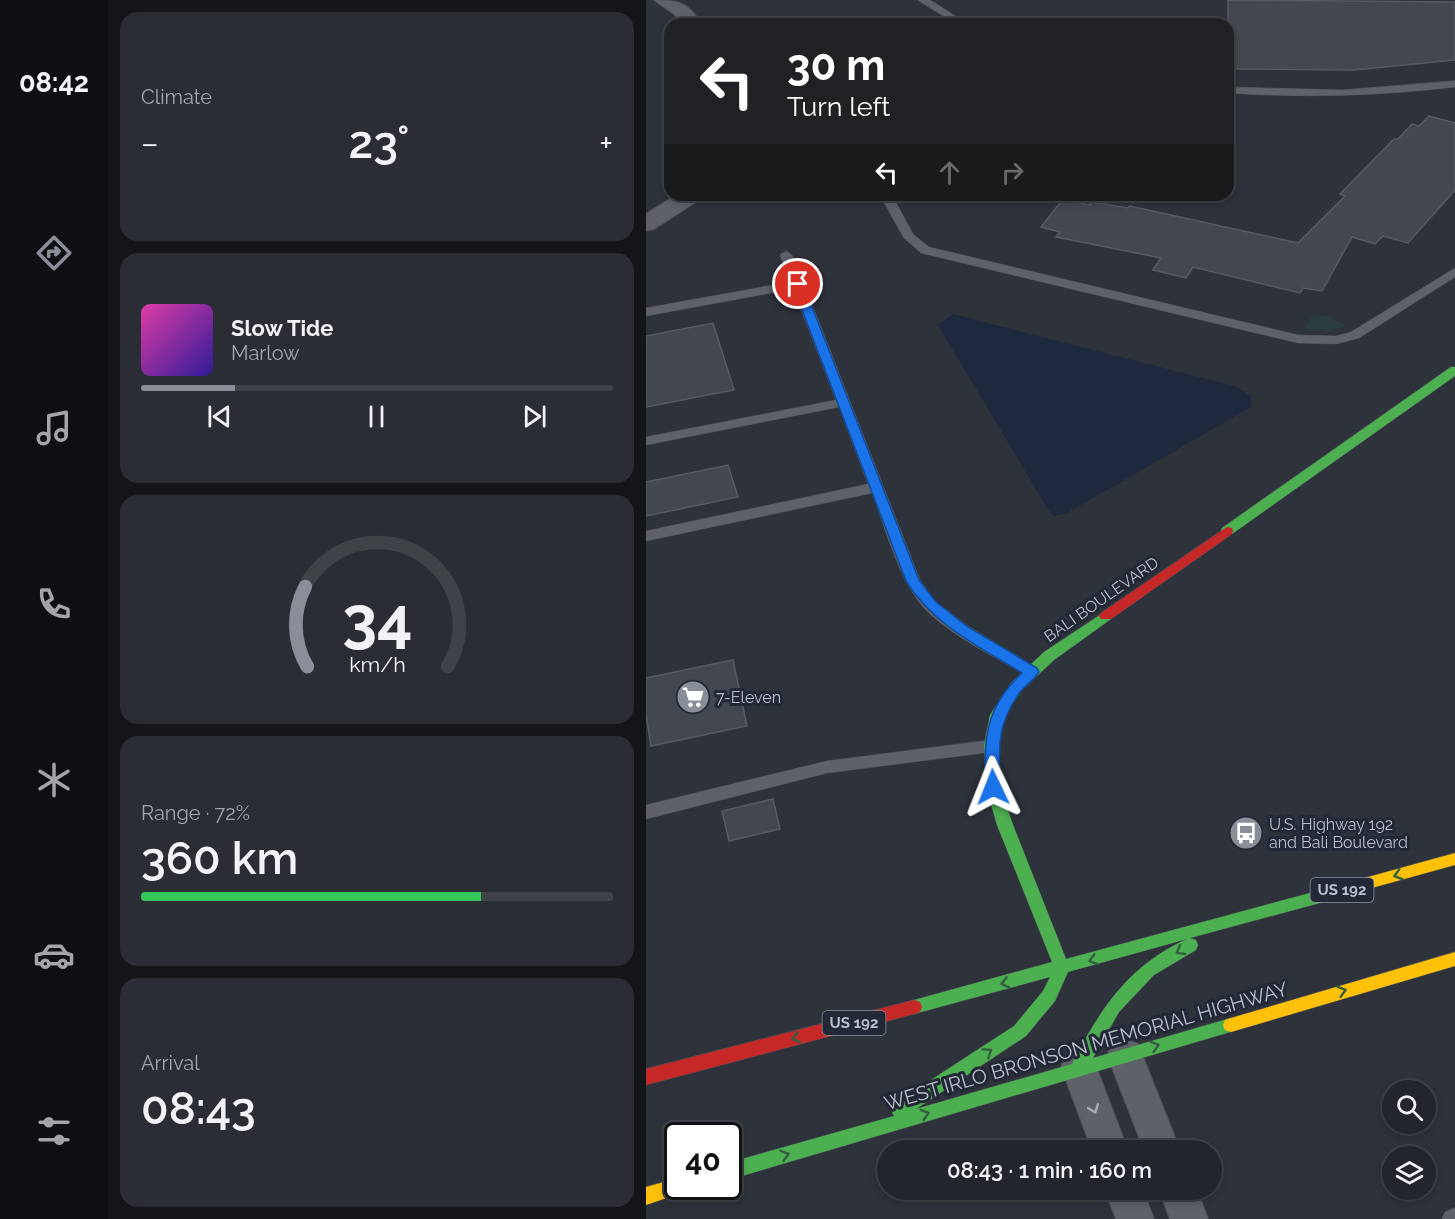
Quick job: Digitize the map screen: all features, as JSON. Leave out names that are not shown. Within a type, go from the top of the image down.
[{"type":"main road","name":"BALI BOULEVARD","points":[[1062,968],[1005,825],[993,787],[991,746],[997,715],[1016,686],[1049,656],[1454,370]]},
{"type":"main road","name":"US 192","points":[[646,1077],[1062,968],[1454,859]]},
{"type":"main road","points":[[1078,1067],[1113,1008],[1148,970],[1230,922]]},
{"type":"main road","name":"WEST IRLO BRONSON MEMORIAL HIGHWAY","points":[[742,1168],[1078,1067],[1454,959]]},
{"type":"main road","points":[[868,1131],[1020,1031],[1049,996],[1062,968]]},
{"type":"main road","points":[[646,1196],[664,1190]]},
{"type":"street","points":[[663,0],[681,10],[688,18]]},
{"type":"street","points":[[646,224],[682,201]]},
{"type":"street","points":[[1124,1055],[1158,1140]]},
{"type":"street","points":[[1078,1067],[1106,1140]]},
{"type":"street","points":[[1128,1200],[1135,1219]]},
{"type":"street","points":[[1182,1200],[1189,1219]]},
{"type":"lane","points":[[923,0],[953,18]]},
{"type":"lane","points":[[1234,90],[1349,94],[1454,84]]},
{"type":"lane","points":[[889,201],[908,236],[925,250],[1298,339],[1336,340],[1355,335],[1454,271]]},
{"type":"lane","points":[[786,255],[913,581],[931,606],[963,630],[1032,672]]},
{"type":"lane","points":[[646,312],[798,284]]},
{"type":"lane","points":[[646,441],[844,402]]},
{"type":"lane","points":[[646,536],[877,487]]},
{"type":"lane","points":[[646,812],[827,767],[991,746]]},
{"type":"shaded area","points":[[1329,315],[1346,326],[1330,331],[1305,329],[1310,318]]},
{"type":"water","points":[[953,314],[1234,386],[1251,396],[1251,407],[1067,513],[1054,516],[938,325]]},
{"type":"building","points":[[1228,0],[1455,2],[1455,60],[1354,70],[1234,69],[1234,18],[1228,18]]},
{"type":"building","points":[[1429,116],[1455,123],[1455,190],[1408,243],[1383,236],[1375,244],[1352,237],[1322,291],[1303,288],[1300,293],[1193,267],[1186,278],[1153,270],[1161,258],[1056,237],[1060,232],[1041,227],[1061,201],[1089,205],[1092,202],[1128,208],[1130,206],[1298,243],[1345,196],[1340,194],[1394,139],[1398,139],[1412,124],[1419,126]]},
{"type":"building","points":[[713,323],[734,390],[646,407],[646,336]]},
{"type":"building","points":[[728,465],[738,497],[646,516],[646,482]]},
{"type":"building","name":"7-Eleven","points":[[733,660],[747,726],[651,746],[646,715],[646,678]]},
{"type":"building","points":[[773,799],[780,829],[729,841],[722,811]]},
{"type":"traffic: fast","points":[[1227,531],[1455,370]]},
{"type":"traffic: fast","points":[[1062,968],[1005,825],[993,787],[991,746],[997,715],[1017,686],[1049,656],[1106,616]]},
{"type":"traffic: fast","points":[[914,1007],[1321,896]]},
{"type":"traffic: fast","points":[[1079,1067],[1113,1007],[1148,970],[1190,945]]},
{"type":"traffic: fast","points":[[900,1110],[1020,1031],[1049,996],[1062,968]]},
{"type":"traffic: fast","points":[[742,1168],[1231,1025]]},
{"type":"traffic: slow","points":[[1321,896],[1455,859]]},
{"type":"traffic: slow","points":[[1231,1025],[1455,959]]},
{"type":"traffic: slow","points":[[646,1196],[664,1190]]},
{"type":"traffic: jam","points":[[1106,616],[1227,531]]},
{"type":"traffic: jam","points":[[646,1077],[914,1007]]},
{"type":"place","name":"7-Eleven","points":[[693,697]]},
{"type":"place","name":"U.S. Highway 192 and Bali Boulevard","points":[[1246,833]]},
{"type":"route","points":[[798,284],[913,581],[931,606],[963,630],[1032,672],[1016,686],[997,715],[991,746],[993,787]]}]
